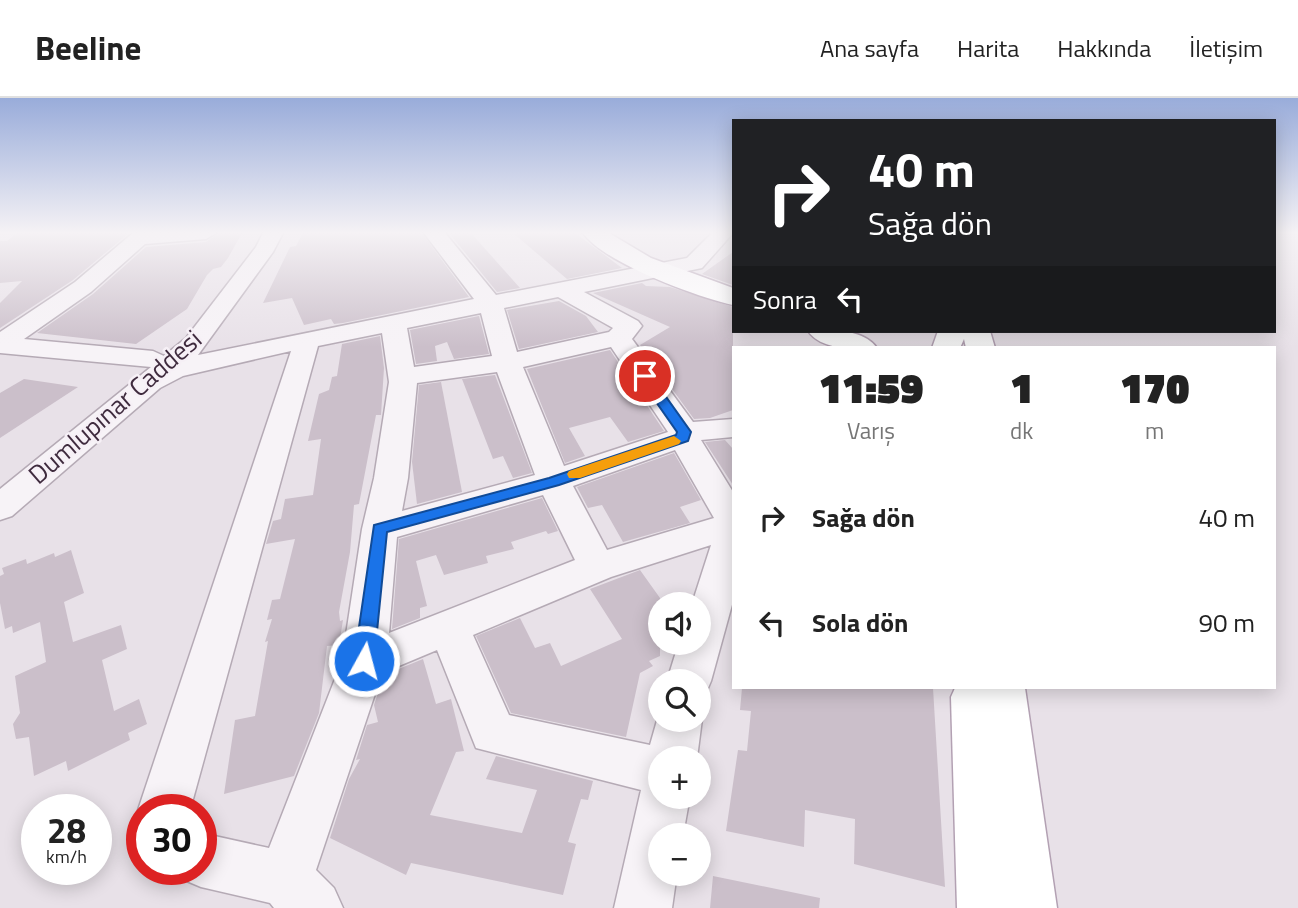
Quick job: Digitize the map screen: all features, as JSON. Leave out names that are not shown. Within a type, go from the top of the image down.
[{"type":"main road","points":[[661,271],[732,297]]},
{"type":"main road","points":[[827,333],[862,346]]},
{"type":"main road","points":[[975,689],[988,908]]},
{"type":"main road","points":[[1000,689],[1026,908]]},
{"type":"street","points":[[0,344],[102,271]]},
{"type":"street","name":"Dumlupınar Caddesi","points":[[0,508],[152,370],[225,271]]},
{"type":"street","name":"Dumlupınar Caddesi","points":[[0,488],[152,370],[195,344],[249,271]]},
{"type":"street","points":[[464,271],[491,304],[506,362],[554,481],[597,567]]},
{"type":"street","points":[[0,344],[152,370],[655,271]]},
{"type":"street","points":[[402,377],[506,362],[618,338],[629,326],[561,289]]},
{"type":"street","points":[[217,865],[300,894],[364,661],[380,529],[391,478],[402,377],[394,324]]},
{"type":"street","points":[[618,338],[683,435],[732,518]]},
{"type":"street","points":[[195,344],[227,349],[306,340]]},
{"type":"street","points":[[169,794],[304,354],[306,340]]},
{"type":"street","points":[[380,529],[554,481],[683,435],[732,428]]},
{"type":"street","points":[[364,661],[597,567],[732,525]]},
{"type":"street","points":[[693,669],[732,537]]},
{"type":"street","points":[[449,628],[494,733],[648,768]]},
{"type":"street","points":[[643,908],[662,809]]},
{"type":"building","points":[[0,271],[84,271],[0,328],[0,303],[22,281],[0,283]]},
{"type":"building","points":[[119,271],[211,271],[187,309],[136,344],[37,333],[93,294]]},
{"type":"building","points":[[279,271],[450,271],[469,297],[343,323],[334,324],[331,319],[304,325],[292,298],[263,303]]},
{"type":"building","points":[[480,271],[505,271],[520,288],[497,292]]},
{"type":"building","points":[[557,271],[608,271],[567,279]]},
{"type":"building","points":[[707,271],[732,271],[732,285],[702,274]]},
{"type":"building","points":[[642,283],[646,286],[670,287],[732,307],[732,410],[710,418],[694,419],[640,345],[670,327],[593,293]]},
{"type":"building","points":[[559,301],[586,316],[598,332],[519,349],[507,310]]},
{"type":"building","points":[[479,316],[489,354],[454,359],[447,342],[435,346],[437,361],[416,364],[410,330]]},
{"type":"building","points":[[380,336],[384,368],[381,415],[376,415],[359,504],[354,505],[350,552],[339,612],[340,621],[343,620],[339,645],[327,646],[319,713],[294,776],[224,794],[235,720],[255,716],[268,641],[265,642],[272,619],[267,620],[272,600],[280,599],[295,539],[266,544],[273,521],[281,519],[285,499],[313,495],[321,439],[308,441],[319,394],[329,390],[332,377],[337,376],[342,344]]},
{"type":"building","points":[[610,350],[664,431],[628,442],[610,417],[569,428],[585,456],[565,463],[527,369]]},
{"type":"building","points":[[495,375],[532,473],[513,478],[503,456],[493,459],[462,379]]},
{"type":"building","points":[[24,379],[78,387],[0,438],[0,393]]},
{"type":"building","points":[[441,382],[462,492],[417,504],[412,462],[419,385]]},
{"type":"building","points":[[725,440],[732,448],[732,483],[705,442]]},
{"type":"building","points":[[674,453],[701,500],[680,507],[690,523],[623,542],[602,505],[588,508],[577,487]]},
{"type":"building","points":[[542,498],[558,531],[548,534],[546,531],[511,542],[514,549],[486,556],[488,563],[444,575],[436,555],[416,561],[427,606],[420,608],[420,618],[392,629],[399,539]]},
{"type":"building","points":[[71,550],[84,593],[64,602],[73,642],[121,625],[127,649],[102,660],[114,711],[139,699],[147,724],[128,733],[130,740],[68,771],[66,761],[34,776],[29,737],[16,739],[13,724],[20,713],[15,676],[46,662],[40,622],[13,633],[12,626],[5,629],[0,603],[0,576],[4,574],[2,568],[26,559],[27,564],[54,553],[55,557]]},
{"type":"building","points":[[640,570],[656,592],[648,592],[648,655],[660,656],[649,661],[653,666],[640,673],[626,737],[511,713],[476,636],[520,618],[535,648],[550,643],[561,666],[622,639],[590,589]]},
{"type":"building","points":[[423,659],[436,704],[451,699],[464,751],[456,752],[430,815],[522,833],[537,790],[486,779],[496,756],[593,781],[588,800],[581,799],[568,842],[576,844],[563,895],[411,863],[406,875],[330,838],[349,779],[360,759],[356,760],[367,725],[378,722],[374,705],[384,675]]},
{"type":"building","points":[[742,689],[933,689],[945,887],[854,864],[855,819],[805,810],[804,847],[726,831],[738,750],[747,751],[751,711],[740,710]]},
{"type":"building","points":[[713,876],[820,898],[819,908],[710,908]]},
{"type":"slow traffic","points":[[574,474],[674,441]]},
{"type":"route","points":[[364,661],[380,529],[554,481],[683,438],[684,432],[645,376]]}]
